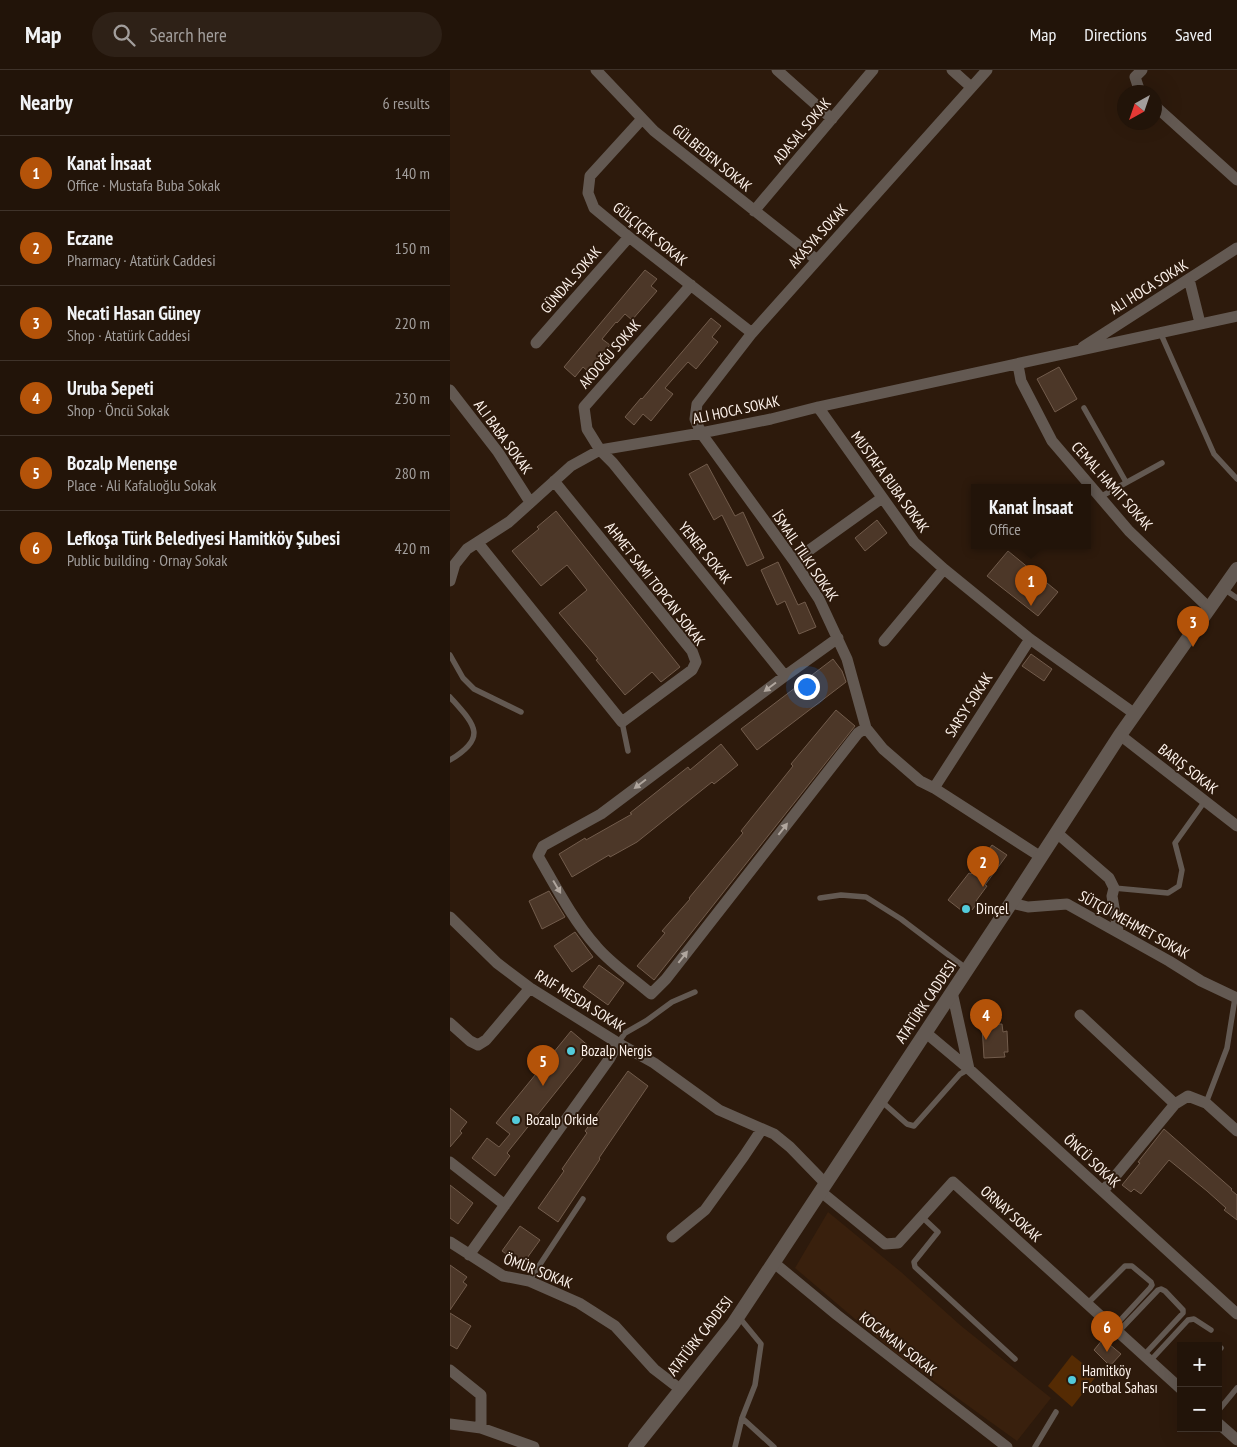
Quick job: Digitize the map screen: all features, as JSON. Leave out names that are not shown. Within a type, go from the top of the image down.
[{"type":"street","name":"GÜLBEDEN SOKAK","points":[[596,70],[642,119],[817,260]]},
{"type":"street","points":[[777,70],[832,119]]},
{"type":"street","name":"ADASAL SOKAK","points":[[754,211],[873,70]]},
{"type":"street","points":[[952,70],[972,87]]},
{"type":"street","name":"AKASYA SOKAK","points":[[701,433],[695,419],[698,404],[752,333],[987,70]]},
{"type":"street","points":[[1162,112],[1237,180]]},
{"type":"street","name":"GÜLÇIÇEK SOKAK","points":[[642,119],[590,176],[588,193],[594,208],[752,333]]},
{"type":"street","name":"GÜNDAL SOKAK","points":[[536,343],[629,237]]},
{"type":"street","name":"ALI HOCA SOKAK","points":[[1076,351],[1237,248]]},
{"type":"street","points":[[1189,279],[1200,323]]},
{"type":"street","name":"AKDOĞU SOKAK","points":[[600,450],[587,429],[584,407],[691,286]]},
{"type":"street","name":"ALI HOCA SOKAK","points":[[450,581],[456,564],[467,550],[509,522],[571,466],[600,450],[771,419],[818,407],[1237,316]]},
{"type":"street","name":"CEMAL HAMIT SOKAK","points":[[1018,365],[1021,381],[1052,441],[1089,484]]},
{"type":"street","name":"ALI BABA SOKAK","points":[[450,390],[498,452],[530,502]]},
{"type":"street","name":"MUSTAFA BUBA SOKAK","points":[[818,407],[914,542],[1030,639],[1135,714]]},
{"type":"street","name":"İSMAIL TILKI SOKAK","points":[[701,433],[794,561],[819,599],[848,659],[866,728],[891,756],[920,781],[934,788],[1041,857]]},
{"type":"street","name":"YENER SOKAK","points":[[600,450],[625,478],[785,676]]},
{"type":"street","name":"AHMET SAMI TOPCAN SOKAK","points":[[554,481],[692,651],[696,662],[692,670],[622,722]]},
{"type":"street","name":"CEMAL HAMIT SOKAK","points":[[1091,486],[1129,531],[1210,609]]},
{"type":"street","points":[[794,561],[882,498]]},
{"type":"street","points":[[478,543],[622,722]]},
{"type":"street","points":[[884,641],[944,569]]},
{"type":"street","name":"ATATÜRK CADDESI","points":[[634,1447],[738,1316],[1120,735],[1237,569]]},
{"type":"street","points":[[838,638],[601,814],[543,846],[538,856],[575,918],[595,945],[607,958],[651,994],[666,979],[858,732],[866,728]]},
{"type":"street","name":"SARSY SOKAK","points":[[934,788],[1030,639]]},
{"type":"street","points":[[1120,735],[1237,826]]},
{"type":"street","points":[[1057,832],[1109,878],[1114,888],[1112,896],[1118,931]]},
{"type":"street","name":"SÜTÇÜ MEHMET SOKAK","points":[[1011,903],[1028,907],[1067,904],[1118,931],[1202,981],[1236,998]]},
{"type":"street","name":"RAIF MESDA SOKAK","points":[[450,917],[497,963],[530,988],[618,1043],[654,1063],[719,1110],[774,1134],[790,1147],[823,1187]]},
{"type":"street","points":[[450,1023],[470,1041],[478,1045],[486,1040],[530,988]]},
{"type":"street","points":[[952,992],[969,1069]]},
{"type":"street","points":[[1080,1015],[1175,1104]]},
{"type":"street","name":"ÖNCÜ SOKAK","points":[[925,1032],[969,1069],[1237,1314]]},
{"type":"street","points":[[469,1255],[610,1058],[618,1043]]},
{"type":"street","points":[[1104,1192],[1175,1104],[1188,1096],[1206,1103],[1237,1131]]},
{"type":"street","points":[[672,1237],[705,1210],[762,1129]]},
{"type":"street","points":[[450,1162],[505,1205]]},
{"type":"street","name":"ORNAY SOKAK","points":[[823,1187],[885,1244],[898,1243],[953,1182],[1179,1387]]},
{"type":"street","name":"ÖMÜR SOKAK","points":[[450,1242],[503,1276],[529,1281],[579,1303],[615,1326],[654,1369],[680,1388]]},
{"type":"street","name":"KOCAMAN SOKAK","points":[[773,1262],[837,1315],[1007,1447]]},
{"type":"street","points":[[450,1370],[480,1395],[481,1428]]},
{"type":"street","points":[[450,1424],[481,1428],[534,1447]]},
{"type":"street","points":[[1222,1427],[1237,1440]]},
{"type":"lane","points":[[1160,332],[1214,454],[1237,479]]},
{"type":"lane","points":[[1084,408],[1126,482]]},
{"type":"lane","points":[[1100,497],[1162,463]]},
{"type":"lane","points":[[1224,589],[1237,598]]},
{"type":"lane","points":[[450,655],[463,678],[474,688],[521,712]]},
{"type":"lane","points":[[450,697],[475,728],[474,735],[468,746],[461,754],[450,760]]},
{"type":"lane","points":[[622,722],[628,751]]},
{"type":"lane","points":[[1114,888],[1168,893],[1179,886],[1182,870],[1175,843],[1205,801]]},
{"type":"lane","points":[[820,898],[842,895],[866,897],[901,919],[967,969]]},
{"type":"lane","points":[[618,1043],[625,1032],[646,1021],[672,1002],[695,992]]},
{"type":"lane","points":[[1206,1103],[1229,1042],[1236,998]]},
{"type":"lane","points":[[880,1100],[907,1124],[914,1126],[960,1074],[969,1069]]},
{"type":"lane","points":[[529,1281],[583,1199]]},
{"type":"lane","points":[[922,1217],[938,1232],[914,1262],[915,1267],[1015,1359]]},
{"type":"lane","points":[[1087,1304],[1124,1266],[1132,1266],[1150,1282],[1152,1284],[1150,1288],[1116,1330]]},
{"type":"lane","points":[[1116,1330],[1158,1290],[1165,1291],[1183,1310],[1183,1313],[1147,1358]]},
{"type":"lane","points":[[734,1447],[742,1418],[755,1385],[761,1344],[738,1316]]},
{"type":"lane","points":[[1147,1358],[1188,1320],[1194,1319],[1211,1330]]},
{"type":"lane","points":[[1222,1406],[1237,1388]]},
{"type":"lane","points":[[1035,1447],[1056,1412]]},
{"type":"lane","points":[[742,1418],[774,1447]]},
{"type":"shaded area","points":[[828,1212],[901,1272],[960,1325],[1051,1398],[1017,1441],[895,1353],[795,1268]]},
{"type":"shaded area","name":"Hamitköy Footbal Sahası","points":[[1072,1355],[1097,1375],[1072,1407],[1048,1386]]},
{"type":"building","points":[[645,270],[657,279],[651,286],[657,291],[632,320],[625,314],[616,322],[602,339],[610,345],[595,362],[598,364],[590,373],[583,367],[575,377],[564,367]]},
{"type":"building","points":[[711,318],[721,326],[712,337],[718,342],[696,369],[688,362],[665,388],[673,394],[651,421],[643,414],[634,425],[625,417]]},
{"type":"building","points":[[1059,367],[1077,399],[1055,412],[1037,379]]},
{"type":"building","points":[[707,464],[735,516],[743,512],[764,558],[747,566],[722,515],[714,520],[689,474]]},
{"type":"building","points":[[556,511],[680,667],[661,682],[652,672],[625,695],[596,660],[598,659],[559,613],[587,590],[567,565],[541,586],[512,551],[539,529],[537,527]]},
{"type":"building","points":[[877,520],[887,533],[865,551],[855,538]]},
{"type":"building","points":[[1008,551],[1058,592],[1038,616],[987,576]]},
{"type":"building","points":[[778,562],[798,605],[805,602],[816,627],[799,634],[785,601],[777,605],[761,570]]},
{"type":"building","points":[[1031,654],[1052,669],[1044,681],[1022,666]]},
{"type":"building","points":[[833,659],[842,671],[846,682],[757,750],[741,729]]},
{"type":"building","points":[[836,710],[855,726],[654,980],[637,966],[665,933],[662,931],[743,833],[741,831],[793,766],[791,764]]},
{"type":"building","points":[[721,744],[738,765],[714,784],[712,782],[637,842],[610,857],[609,855],[572,877],[559,854],[585,838],[586,840],[632,814],[630,813],[688,767],[690,770]]},
{"type":"building","points":[[992,845],[1007,855],[985,885],[987,886],[976,901],[978,902],[966,914],[948,900],[969,873],[971,874]]},
{"type":"building","points":[[549,891],[565,917],[542,929],[529,901]]},
{"type":"building","points":[[575,932],[593,957],[572,972],[554,946]]},
{"type":"building","points":[[599,965],[624,983],[608,1005],[583,987]]},
{"type":"building","points":[[1002,1024],[1003,1032],[1007,1031],[1008,1052],[1004,1052],[1005,1057],[984,1058],[982,1025]]},
{"type":"building","points":[[571,1031],[591,1048],[507,1153],[510,1156],[495,1176],[472,1158],[487,1138],[499,1147],[510,1134],[496,1123]]},
{"type":"building","points":[[628,1071],[648,1086],[558,1222],[538,1208],[564,1171],[562,1169],[587,1133],[585,1131]]},
{"type":"building","points":[[450,1108],[467,1122],[460,1131],[462,1133],[450,1147]]},
{"type":"building","points":[[1164,1129],[1237,1195],[1237,1220],[1224,1210],[1226,1208],[1207,1191],[1169,1160],[1141,1194],[1134,1189],[1131,1192],[1122,1185]]},
{"type":"building","points":[[450,1185],[473,1203],[458,1224],[450,1218]]},
{"type":"building","points":[[520,1226],[540,1240],[522,1265],[502,1251]]},
{"type":"building","points":[[450,1265],[467,1277],[463,1282],[467,1285],[450,1310]]},
{"type":"building","points":[[450,1313],[471,1326],[457,1349],[450,1345]]},
{"type":"building","points":[[1103,1339],[1121,1354],[1110,1366],[1094,1350]]},
{"type":"place","name":"Kanat İnsaat","points":[[1031,606]]},
{"type":"place","name":"Necati Hasan Güney","points":[[1193,647]]},
{"type":"place","name":"Eczane","points":[[983,887]]},
{"type":"place","name":"Dinçel","points":[[966,909]]},
{"type":"place","name":"Uruba Sepeti","points":[[986,1040]]},
{"type":"place","name":"Bozalp Nergis","points":[[571,1051]]},
{"type":"place","name":"Bozalp Menenşe","points":[[543,1086]]},
{"type":"place","name":"Bozalp Orkide","points":[[516,1120]]},
{"type":"place","name":"Lefkoşa Türk Belediyesi Hamitköy Şubesi","points":[[1107,1352]]},
{"type":"place","name":"Hamitköy Footbal Sahası","points":[[1072,1380]]}]
